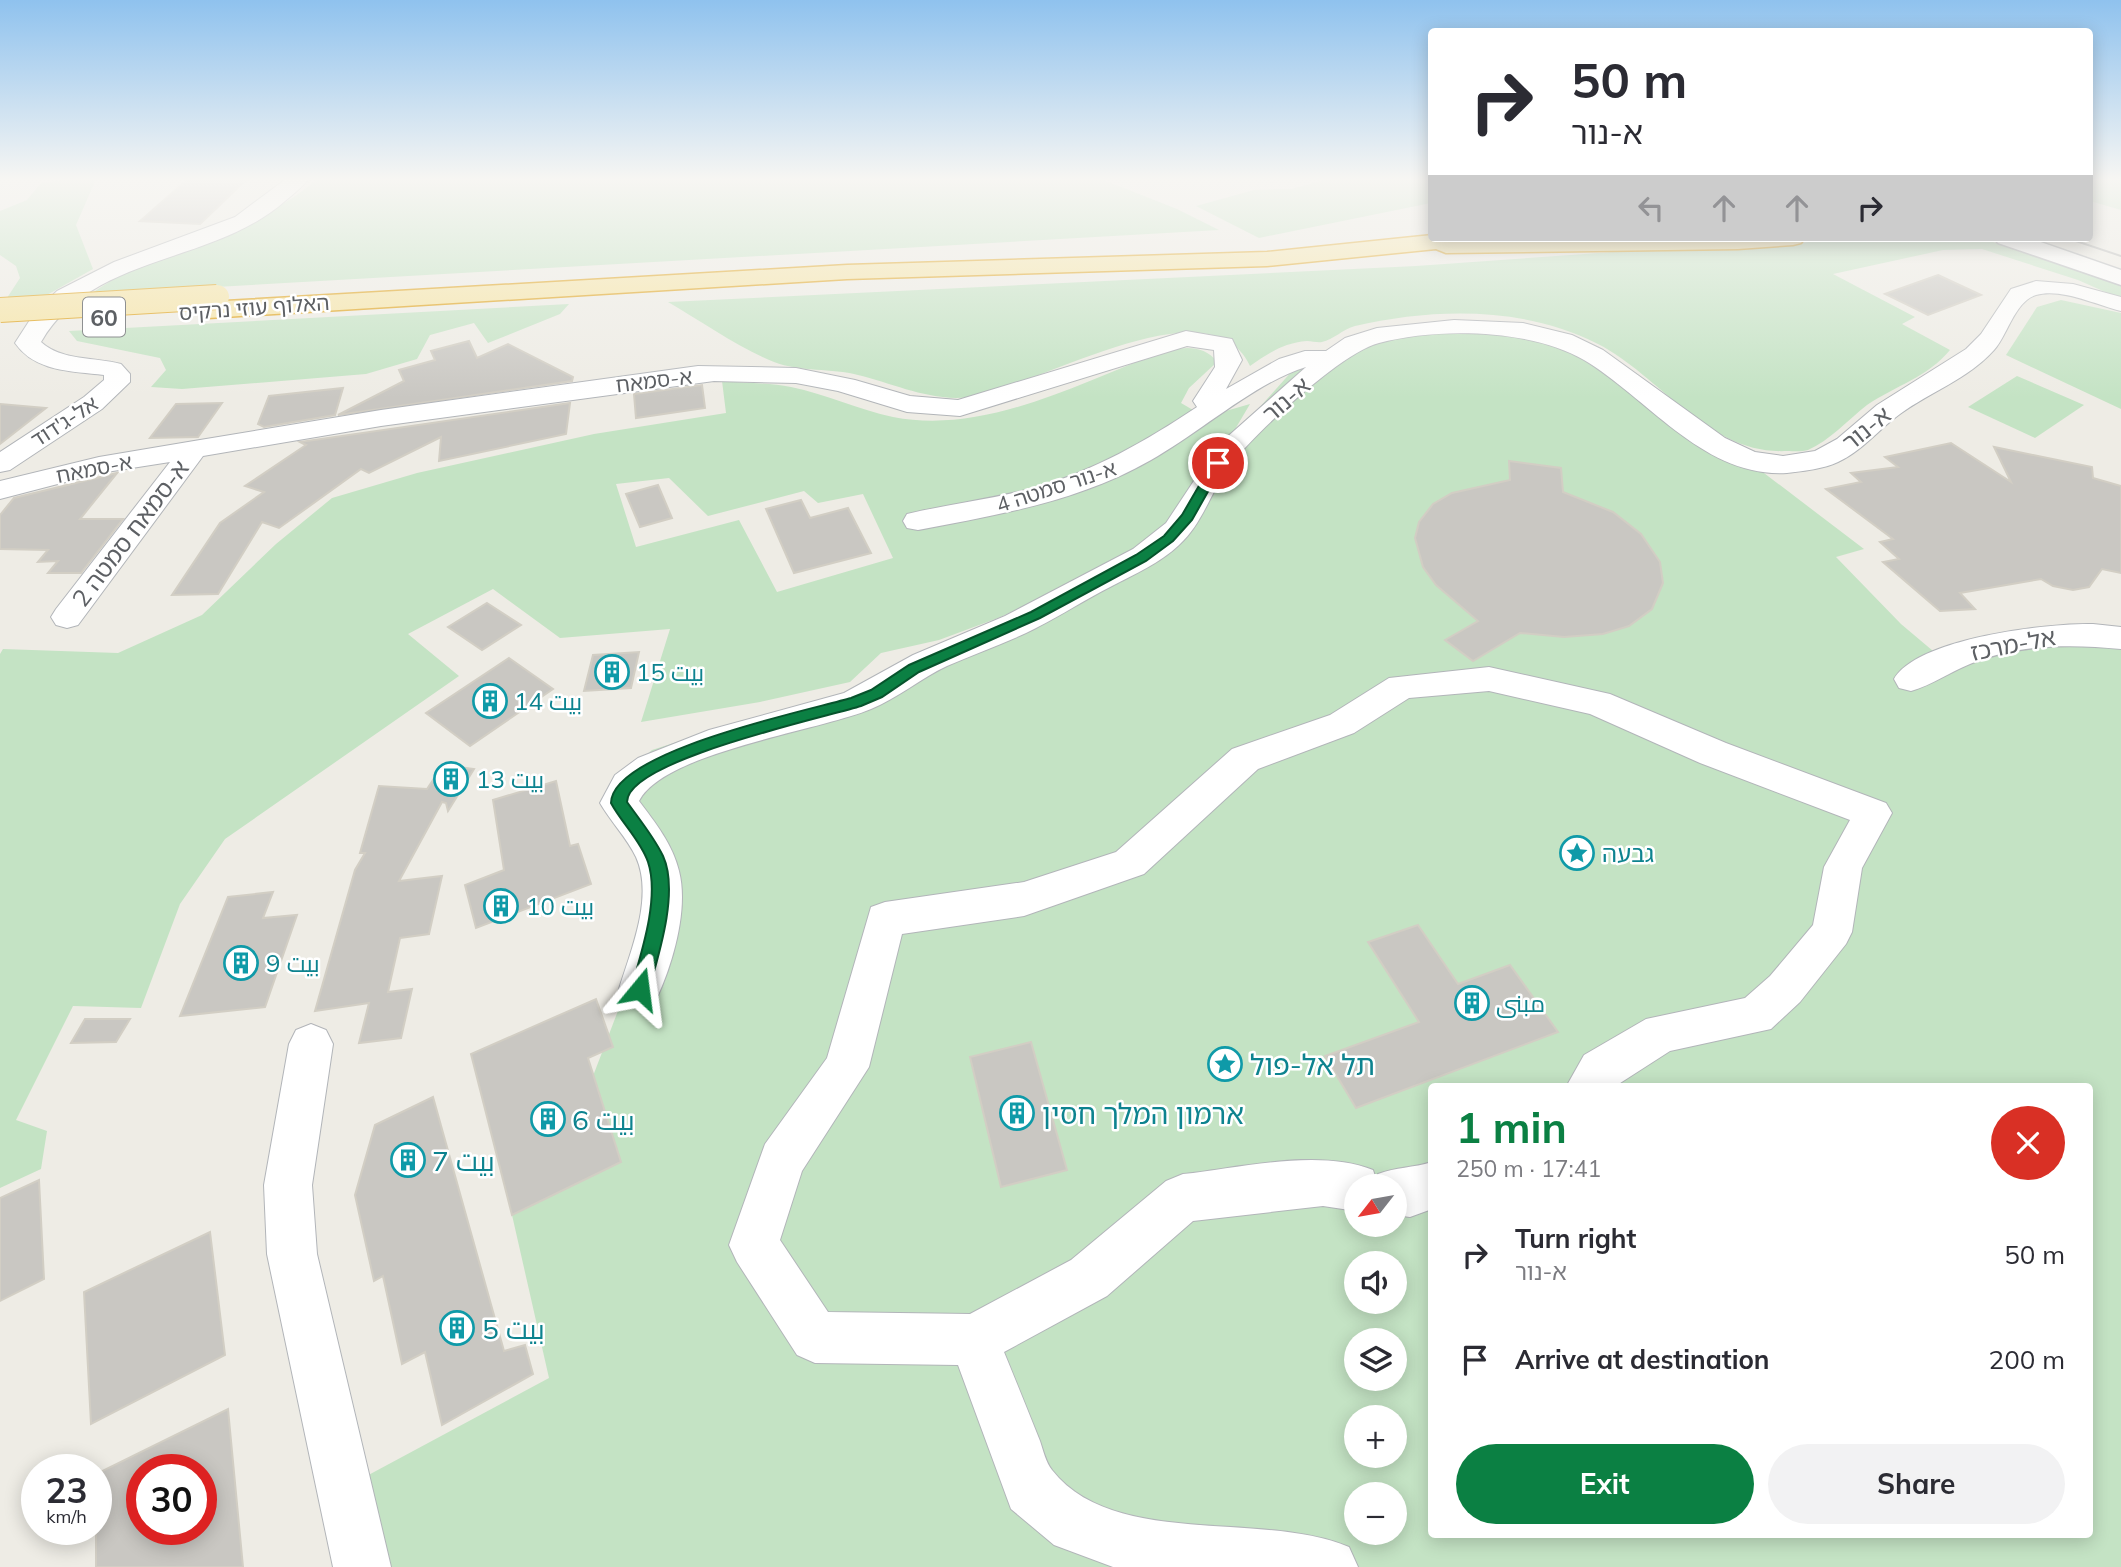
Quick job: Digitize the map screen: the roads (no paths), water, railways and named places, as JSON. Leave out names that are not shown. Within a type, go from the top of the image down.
[{"type":"highway","name":"האלוף עוזי נרקיס","points":[[0,323],[212,304],[742,265],[1113,252]]},
{"type":"highway","name":"האלוף עוזי נרקיס","points":[[0,310],[212,304],[740,278],[1267,259],[1343,252]]},
{"type":"street","name":"אל-ג'דוד","points":[[0,464],[93,403],[117,382],[117,374],[112,369],[47,358],[33,352],[28,343],[33,331],[72,289],[96,276],[162,252]]},
{"type":"street","points":[[2047,252],[2121,278]]},
{"type":"street","points":[[2080,252],[2121,266]]},
{"type":"street","name":"א-נור","points":[[640,989],[651,949],[661,886],[656,859],[619,803],[619,793],[629,780],[657,763],[696,748],[834,710],[866,698],[914,668],[1003,631],[1141,558],[1168,538],[1187,517],[1228,450],[1353,343],[1369,338],[1434,329],[1492,329],[1558,338],[1585,349],[1620,371],[1696,434],[1718,447],[1743,457],[1802,463],[1840,450],[1894,405],[1956,370],[1984,346],[2002,323],[2018,294],[2029,289],[2049,288],[2121,304]]},
{"type":"street","name":"א-סמאח","points":[[0,491],[99,465],[194,449],[512,398],[736,371],[785,373],[831,381],[930,410],[960,408],[999,398],[1162,343],[1186,338],[1223,344],[1230,353],[1230,365],[1206,401],[1214,408]]},
{"type":"street","name":"א-נור סמטה 4","points":[[918,521],[1018,503],[1090,479],[1121,465],[1288,364],[1305,359],[1333,358]]},
{"type":"street","name":"א-סמאח סמטה 2","points":[[67,617],[194,449]]},
{"type":"street","name":"אל-מרכז","points":[[1911,679],[1944,660],[1991,643],[2085,632],[2121,638]]},
{"type":"street","points":[[1344,1186],[1323,1184],[1183,1198],[1090,1278],[974,1340],[815,1337],[754,1245],[782,1160],[847,1067],[885,919],[1024,899],[1130,863],[1245,759],[1342,724],[1401,687],[1489,679],[1598,703],[1713,753],[1873,813],[1843,867],[1832,932],[1785,989],[1756,1015],[1661,1033],[1601,1069],[1591,1083]]},
{"type":"street","points":[[310,1044],[288,1185],[292,1254],[362,1567]]},
{"type":"street","points":[[1407,1193],[1428,1186]]},
{"type":"street","points":[[974,1340],[1031,1489],[1074,1525],[1140,1548],[1278,1558],[1329,1567]]},
{"type":"tram line","points":[[2109,252],[2121,256]]},
{"type":"place","name":"بيت 15","points":[[612,672]]},
{"type":"place","name":"بيت 14","points":[[490,701]]},
{"type":"place","name":"بيت 13","points":[[451,779]]},
{"type":"place","name":"גבעה","points":[[1577,853]]},
{"type":"place","name":"بيت 10","points":[[501,906]]},
{"type":"place","name":"بيت 9","points":[[241,963]]},
{"type":"place","name":"مبنى","points":[[1472,1003]]},
{"type":"place","name":"תל אל-פול","points":[[1225,1064]]},
{"type":"place","name":"ארמון המלך חסין","points":[[1017,1113]]},
{"type":"place","name":"بيت 6","points":[[548,1119]]},
{"type":"place","name":"بيت 7","points":[[408,1160]]},
{"type":"place","name":"بيت 5","points":[[457,1328]]}]
